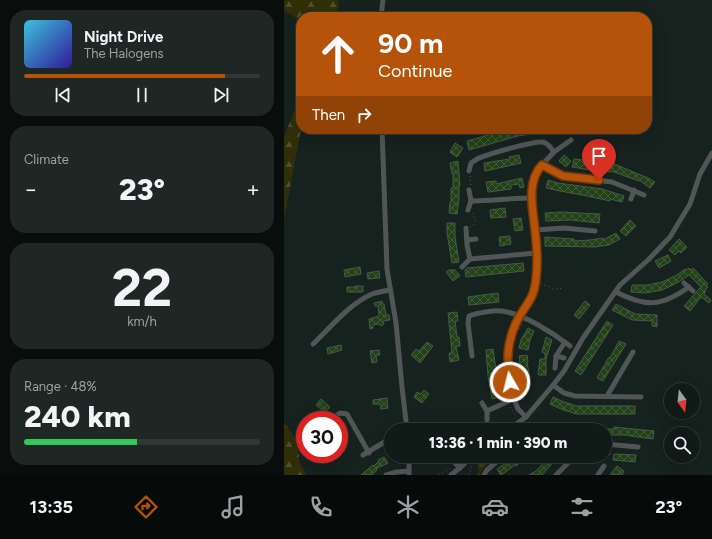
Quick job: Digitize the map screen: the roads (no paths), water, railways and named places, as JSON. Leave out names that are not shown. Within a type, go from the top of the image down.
[{"type":"street","points":[[382,12],[383,0]]},
{"type":"street","points":[[382,134],[382,168],[387,269],[396,323],[406,423]]},
{"type":"street","points":[[526,417],[518,409],[513,399],[508,369],[507,351],[513,328],[533,296],[536,279],[537,253],[532,198],[533,185],[542,165],[554,152],[571,140]]},
{"type":"street","points":[[469,171],[471,163],[480,157],[534,143],[544,142],[550,146],[554,152]]},
{"type":"street","points":[[518,423],[526,417],[553,386],[564,371],[591,326],[620,285],[658,251],[676,228],[690,204],[700,174],[712,153]]},
{"type":"street","points":[[542,165],[563,176],[612,182],[644,195]]},
{"type":"street","points":[[468,210],[471,201],[469,190]]},
{"type":"street","points":[[631,199],[634,190]]},
{"type":"street","points":[[471,201],[532,198]]},
{"type":"street","points":[[466,228],[470,259]]},
{"type":"street","points":[[535,230],[564,228],[595,231]]},
{"type":"street","points":[[467,240],[476,239]]},
{"type":"street","points":[[462,267],[470,259],[537,253]]},
{"type":"street","points":[[616,292],[642,303],[653,303],[691,289],[684,282]]},
{"type":"street","points":[[313,344],[359,301],[373,294],[390,290]]},
{"type":"street","points":[[472,356],[468,323],[469,316],[502,311],[520,316],[557,336],[570,346]]},
{"type":"street","points":[[555,368],[556,356],[565,342]]},
{"type":"street","points":[[607,396],[633,352]]},
{"type":"street","points":[[556,356],[564,358]]},
{"type":"street","points":[[553,386],[564,393],[575,396],[641,397]]},
{"type":"street","points":[[487,411],[513,399]]},
{"type":"street","points":[[482,403],[487,411],[487,420]]},
{"type":"street","points":[[348,416],[369,453]]},
{"type":"street","points":[[363,455],[369,453],[384,443]]},
{"type":"street","points":[[612,444],[638,447]]},
{"type":"street","points":[[456,463],[460,468]]},
{"type":"street","points":[[451,475],[465,463]]},
{"type":"street","points":[[481,474],[495,463]]},
{"type":"street","points":[[556,475],[568,463]]},
{"type":"street","points":[[598,475],[604,466]]},
{"type":"street","points":[[386,475],[397,472],[409,473]]}]
